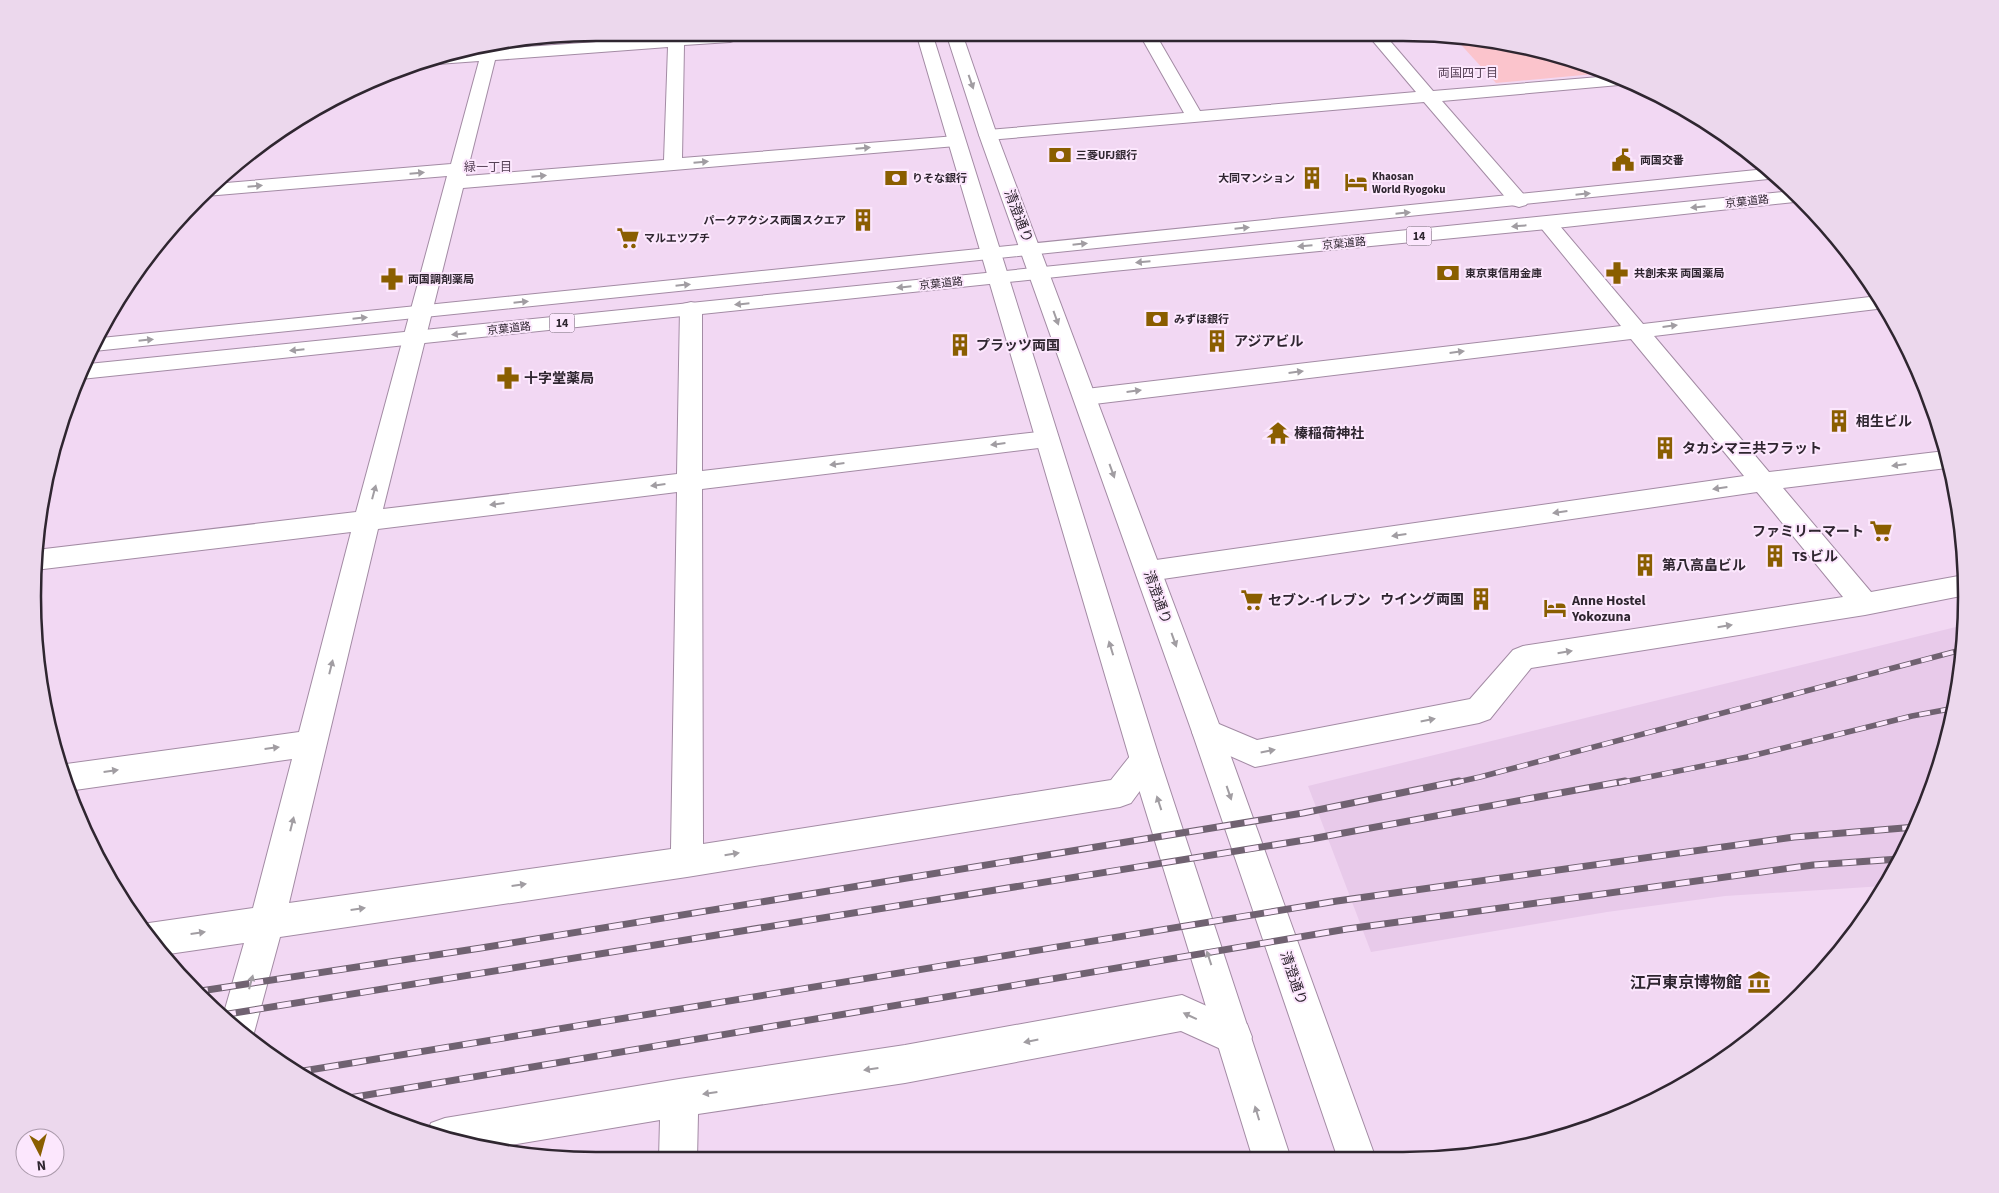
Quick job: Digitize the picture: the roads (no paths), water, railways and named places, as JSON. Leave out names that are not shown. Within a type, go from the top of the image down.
[{"type":"main road","points":[[506,49],[642,41]]},
{"type":"main road","points":[[673,164],[676,41]]},
{"type":"main road","points":[[926,41],[1145,760],[1270,1152]]},
{"type":"main road","name":"清澄通り","points":[[957,41],[988,135],[1086,397],[1207,732],[1355,1152]]},
{"type":"main road","points":[[1151,41],[1195,117]]},
{"type":"main road","points":[[1381,41],[1520,201]]},
{"type":"main road","points":[[240,1022],[267,922],[367,520],[489,52]]},
{"type":"main road","points":[[988,135],[1607,81]]},
{"type":"main road","points":[[219,189],[673,164],[956,141]]},
{"type":"main road","name":"京葉道路","points":[[1036,261],[1520,201],[1764,175]]},
{"type":"main road","name":"京葉道路","points":[[102,344],[422,312],[1036,261],[1547,223],[1788,197]]},
{"type":"main road","points":[[1547,223],[1865,604]]},
{"type":"main road","name":"京葉道路","points":[[90,371],[692,309],[994,265]]},
{"type":"main road","points":[[1086,397],[1873,303]]},
{"type":"main road","points":[[687,862],[692,309]]},
{"type":"main road","points":[[42,559],[1047,439]]},
{"type":"main road","points":[[1148,571],[1763,482],[1941,460]]},
{"type":"main road","points":[[1207,732],[1255,754],[1479,710],[1524,658],[1865,604],[1958,586]]},
{"type":"main road","points":[[72,777],[312,743]]},
{"type":"main road","points":[[159,938],[687,862],[1120,793],[1145,760]]},
{"type":"main road","points":[[457,1134],[905,1064],[1182,1013],[1234,1037]]},
{"type":"main road","points":[[678,1152],[679,1098]]},
{"type":"railway","points":[[1453,783],[1955,652]]},
{"type":"railway","points":[[1619,783],[1747,757],[1912,716],[1946,710]]},
{"type":"railway","points":[[205,990],[481,948],[1303,813],[1459,781]]},
{"type":"railway","points":[[230,1014],[1311,839],[1625,781]]},
{"type":"railway","points":[[308,1070],[1337,901],[1794,837],[1906,828]]},
{"type":"railway","points":[[357,1097],[1347,929],[1813,865],[1891,860]]},
{"type":"place","name":"三菱UFJ銀行","points":[[1060,155]]},
{"type":"place","name":"両国交番","points":[[1623,160]]},
{"type":"place","name":"りそな銀行","points":[[896,178]]},
{"type":"place","name":"大同マンション","points":[[1312,178]]},
{"type":"place","name":"Khaosan World Ryogoku","points":[[1356,182]]},
{"type":"place","name":"パークアクシス両国スクエア","points":[[863,220]]},
{"type":"place","name":"マルエツプチ","points":[[628,238]]},
{"type":"place","name":"東京東信用金庫","points":[[1448,273]]},
{"type":"place","name":"共創未来 両国薬局","points":[[1617,273]]},
{"type":"place","name":"両国調剤薬局","points":[[392,279]]},
{"type":"place","name":"みずほ銀行","points":[[1157,319]]},
{"type":"place","name":"アジアビル","points":[[1217,341]]},
{"type":"place","name":"プラッツ両国","points":[[960,345]]},
{"type":"place","name":"十字堂薬局","points":[[508,378]]},
{"type":"place","name":"相生ビル","points":[[1839,421]]},
{"type":"place","name":"榛稲荷神社","points":[[1278,433]]},
{"type":"place","name":"タカシマ三共フラット","points":[[1665,448]]},
{"type":"place","name":"ファミリーマート","points":[[1881,531]]},
{"type":"place","name":"TS ビル","points":[[1775,556]]},
{"type":"place","name":"第八高畠ビル","points":[[1645,565]]},
{"type":"place","name":"ウイング両国","points":[[1481,599]]},
{"type":"place","name":"セブン-イレブン","points":[[1252,600]]},
{"type":"place","name":"Anne Hostel Yokozuna","points":[[1555,608]]},
{"type":"place","name":"江戸東京博物館","points":[[1759,982]]},
{"type":"district","name":"両国四丁目","points":[[1468,73]]},
{"type":"district","name":"緑一丁目","points":[[488,167]]}]
